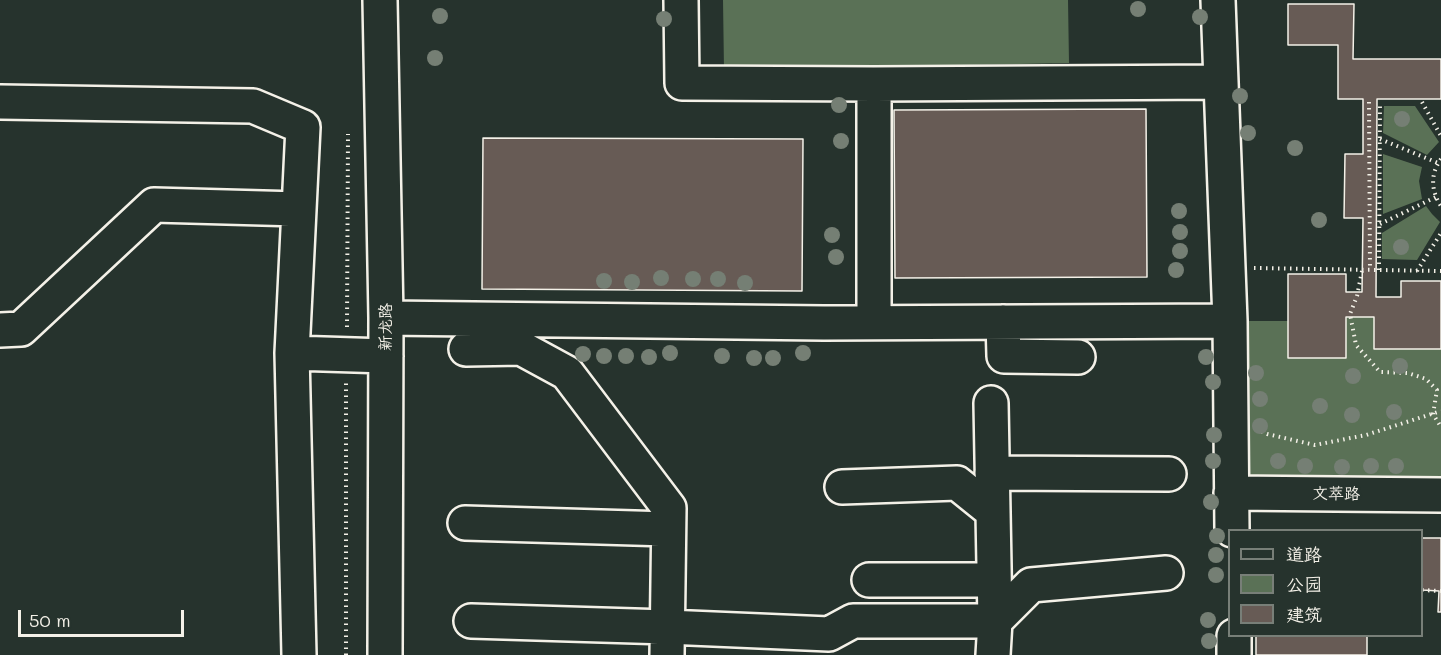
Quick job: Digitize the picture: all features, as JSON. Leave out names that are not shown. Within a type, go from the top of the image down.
[{"type":"street","name":"新龙路","points":[[380,0],[386,318],[385,655]]},
{"type":"street","points":[[681,0],[682,83],[1221,82]]},
{"type":"street","points":[[1218,0],[1229,268],[1232,529]]},
{"type":"street","points":[[874,84],[874,322]]},
{"type":"street","points":[[0,102],[253,106],[303,127],[292,354],[299,655]]},
{"type":"street","points":[[0,330],[21,329],[154,205],[299,209]]},
{"type":"street","points":[[386,318],[788,323],[1230,321]]},
{"type":"street","points":[[1003,322],[1004,356],[1078,357]]},
{"type":"street","points":[[466,349],[521,348],[567,373],[669,508],[667,641]]},
{"type":"street","points":[[292,354],[386,356]]},
{"type":"street","points":[[991,403],[993,655]]},
{"type":"street","points":[[992,473],[1169,474]]},
{"type":"street","points":[[842,488],[957,483],[993,512]]},
{"type":"street","name":"文萃路","points":[[1231,493],[1441,495]]},
{"type":"street","points":[[465,523],[668,529]]},
{"type":"street","points":[[471,621],[667,641],[829,634],[853,621],[994,621],[1031,585],[1166,573]]},
{"type":"street","points":[[869,580],[994,580]]},
{"type":"street","points":[[1234,637],[1234,655]]},
{"type":"path","points":[[1369,102],[1370,270]]},
{"type":"path","points":[[1379,270],[1380,102]]},
{"type":"path","points":[[1422,102],[1441,136]]},
{"type":"path","points":[[346,655],[348,134]]},
{"type":"path","points":[[1380,139],[1440,161],[1433,180],[1433,189],[1441,206]]},
{"type":"path","points":[[1380,224],[1436,197]]},
{"type":"path","points":[[1417,271],[1441,233]]},
{"type":"path","points":[[1229,268],[1441,271]]},
{"type":"path","points":[[1362,271],[1357,296],[1350,314],[1356,345],[1380,372],[1408,374],[1426,379],[1437,390],[1433,414],[1441,428]]},
{"type":"path","points":[[1231,418],[1267,434],[1315,444],[1366,435],[1441,411]]},
{"type":"path","points":[[1423,590],[1441,591]]},
{"type":"green space","points":[[723,0],[1068,0],[1069,63],[724,70]]},
{"type":"green space","points":[[1384,106],[1415,106],[1439,142],[1427,155],[1383,133]]},
{"type":"green space","points":[[1383,154],[1422,167],[1419,181],[1422,199],[1383,214]]},
{"type":"green space","points":[[1426,206],[1440,222],[1417,260],[1382,259],[1382,233]]},
{"type":"green space","points":[[1346,317],[1374,317],[1441,349],[1441,490],[1231,490],[1231,321],[1288,321],[1288,358],[1345,358]]},
{"type":"building","points":[[1288,4],[1354,4],[1353,59],[1441,59],[1441,99],[1377,99],[1376,297],[1401,297],[1401,281],[1441,281],[1441,349],[1374,349],[1374,317],[1346,317],[1346,358],[1288,358],[1288,274],[1346,274],[1346,292],[1362,292],[1363,218],[1344,218],[1345,154],[1363,154],[1363,99],[1338,99],[1338,45],[1288,45]]},
{"type":"building","points":[[1146,109],[1147,277],[895,278],[894,110]]},
{"type":"building","points":[[483,138],[803,139],[802,291],[482,289]]},
{"type":"building","points":[[1423,538],[1441,538],[1441,612],[1438,612],[1439,591],[1423,590]]},
{"type":"building","points":[[1256,637],[1367,637],[1367,655],[1256,655]]}]
